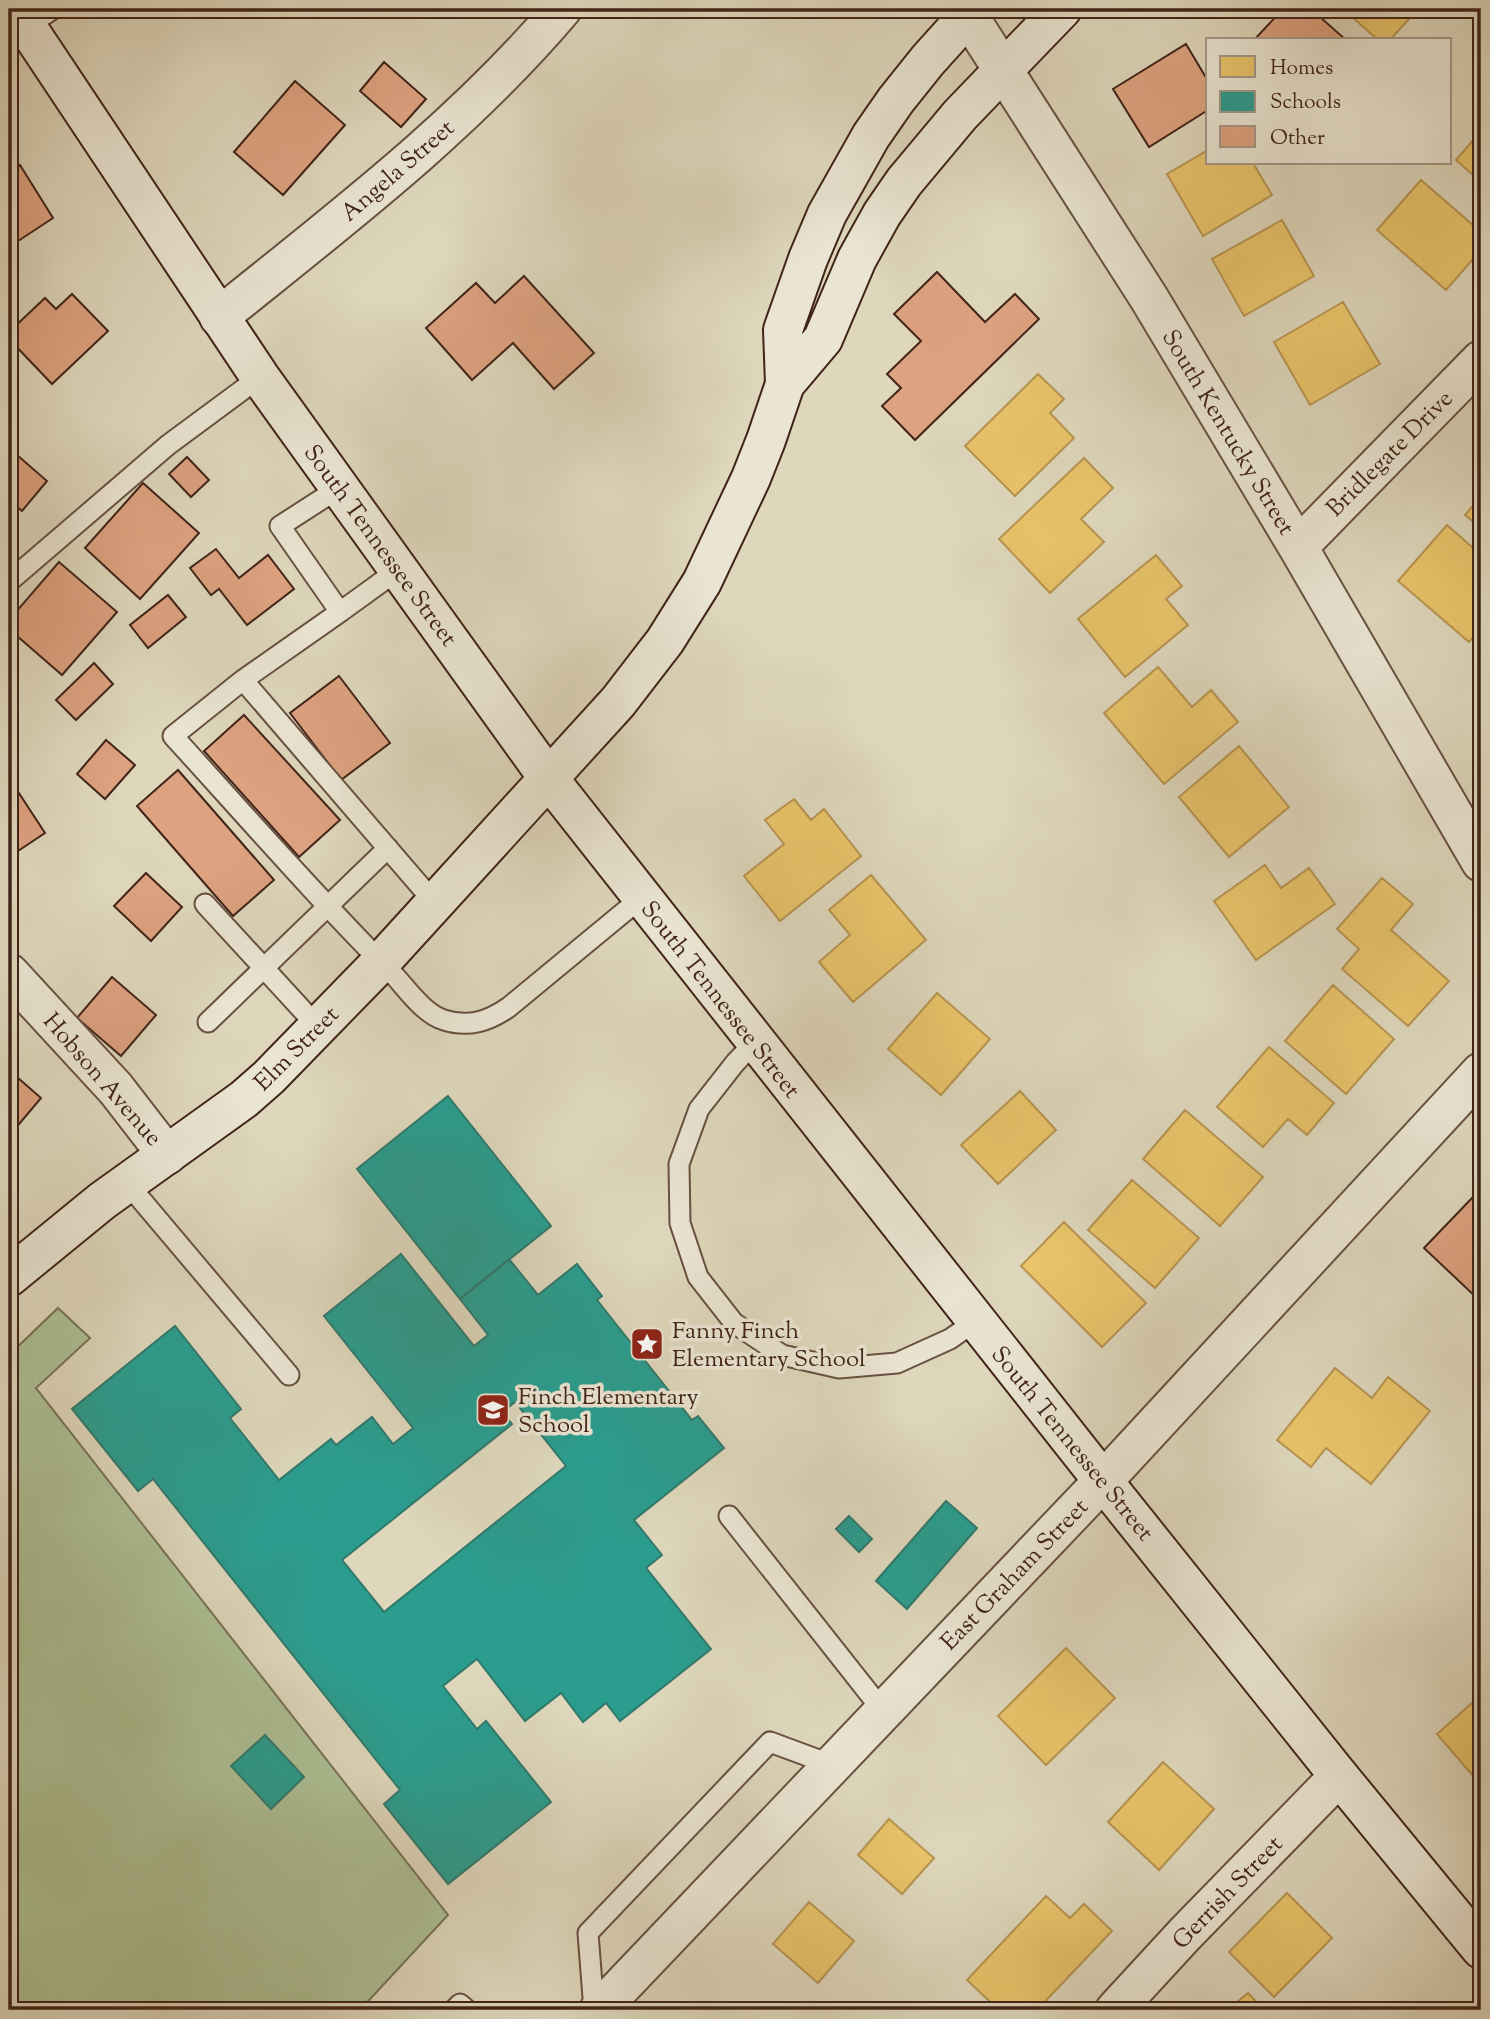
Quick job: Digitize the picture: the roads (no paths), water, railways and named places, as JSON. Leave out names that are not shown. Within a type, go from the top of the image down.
[{"type":"street","name":"Angela Street","points":[[219,317],[430,143],[482,95],[562,9]]},
{"type":"street","points":[[785,384],[823,339],[858,259],[889,204],[960,115],[1062,9]]},
{"type":"street","points":[[785,384],[783,330],[808,258],[827,214],[871,136],[896,100],[968,11]]},
{"type":"street","name":"South Kentucky Street","points":[[968,11],[1002,71],[1149,298],[1481,862]]},
{"type":"street","name":"South Tennessee Street","points":[[32,15],[219,317],[549,779],[1103,1481],[1339,1776],[1481,1948]]},
{"type":"street","name":"Bridlegate Drive","points":[[1297,547],[1481,360]]},
{"type":"street","name":"Elm Street","points":[[9,1278],[64,1231],[244,1099],[269,1077],[381,962],[643,672],[702,582],[766,440],[785,384]]},
{"type":"street","name":"Hobson Avenue","points":[[9,972],[117,1089],[167,1155]]},
{"type":"street","name":"East Graham Street","points":[[596,2010],[1103,1481],[1481,1072]]},
{"type":"street","name":"Gerrish Street","points":[[1115,2010],[1339,1776]]},
{"type":"lane","points":[[12,579],[168,445],[260,377]]},
{"type":"lane","points":[[339,488],[280,526],[340,612]]},
{"type":"lane","points":[[398,570],[243,680],[173,736],[381,962],[431,1012],[443,1020],[470,1023],[492,1019],[641,898]]},
{"type":"lane","points":[[243,680],[435,902]]},
{"type":"lane","points":[[208,1022],[388,848]]},
{"type":"lane","points":[[205,904],[318,1027]]},
{"type":"lane","points":[[755,1042],[699,1109],[679,1164],[680,1223],[698,1277],[734,1323],[782,1355],[839,1368],[897,1363],[950,1339],[976,1321]]},
{"type":"lane","points":[[127,1183],[289,1375]]},
{"type":"lane","points":[[729,1516],[883,1711]]},
{"type":"lane","points":[[596,2010],[588,1933],[770,1742],[832,1765]]},
{"type":"lane","points":[[454,2010],[460,2004],[467,2010]]},
{"type":"place","name":"Fanny Finch Elementary School","points":[[647,1344]]},
{"type":"place","name":"Finch Elementary School","points":[[493,1410]]}]
